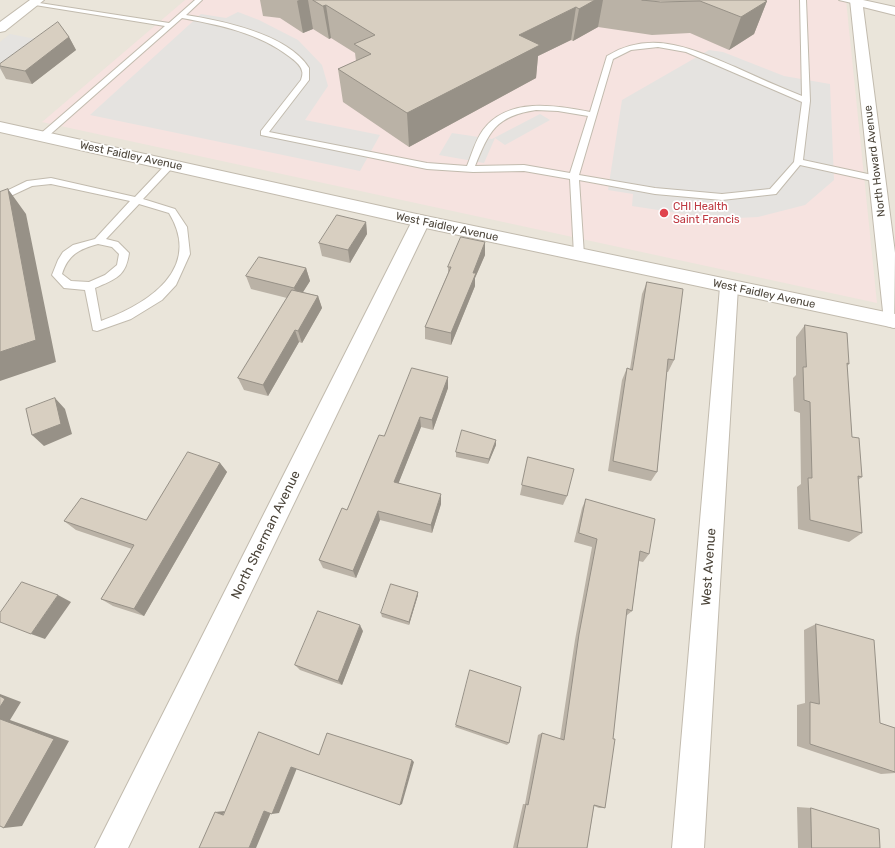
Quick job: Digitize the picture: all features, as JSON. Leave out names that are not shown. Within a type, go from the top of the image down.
[{"type":"street","points":[[0,28],[37,1]]},
{"type":"street","points":[[851,1],[895,11]]},
{"type":"street","name":"North Howard Avenue","points":[[851,1],[877,179],[895,321]]},
{"type":"street","name":"West Faidley Avenue","points":[[0,127],[421,221],[895,321]]},
{"type":"street","name":"North Sherman Avenue","points":[[111,848],[421,221]]},
{"type":"street","name":"West Avenue","points":[[688,848],[729,286]]},
{"type":"lane","points":[[42,137],[199,0]]},
{"type":"lane","points":[[181,16],[229,25],[262,36],[294,56],[302,64],[306,71],[305,80],[264,133],[427,166],[524,168],[655,191],[722,197],[772,192],[798,162],[806,101],[803,0]]},
{"type":"lane","points":[[37,1],[170,25]]},
{"type":"lane","points":[[579,255],[574,176],[610,58],[621,50],[653,44],[672,46],[688,50],[806,101]]},
{"type":"lane","points":[[470,168],[486,132],[493,124],[516,111],[530,107],[545,107],[593,115]]},
{"type":"lane","points":[[798,162],[877,179]]},
{"type":"lane","points":[[98,241],[171,164]]},
{"type":"lane","points":[[0,198],[30,183],[51,181],[137,200],[172,211],[182,227],[185,254],[172,282],[158,297],[127,316],[97,327],[90,286]]},
{"type":"lane","points":[[98,241],[115,244],[124,253],[122,266],[109,278],[90,286],[68,285],[57,275],[60,260],[77,247],[98,241]]},
{"type":"shaded area","points":[[0,0],[895,0],[895,848],[0,848]]},
{"type":"shaded area","name":"CHI Health Saint Francis","points":[[185,0],[846,0],[877,303],[42,122]]},
{"type":"shaded area","points":[[238,12],[259,20],[298,40],[322,65],[328,86],[305,120],[380,135],[360,171],[90,115],[201,14],[226,18]]},
{"type":"shaded area","points":[[10,34],[41,40],[0,70],[0,42]]},
{"type":"shaded area","points":[[709,50],[723,52],[784,76],[830,84],[834,180],[805,205],[758,217],[717,219],[632,206],[633,194],[608,190],[622,100]]},
{"type":"shaded area","points":[[540,114],[550,120],[505,145],[495,138],[484,163],[439,155],[452,133],[492,139]]},
{"type":"building","points":[[313,0],[595,0],[579,9],[576,7],[519,35],[540,45],[407,113],[338,69],[371,54],[354,44],[375,35],[326,5],[323,6]]},
{"type":"building","points":[[642,0],[767,1],[741,17],[700,1],[661,2]]},
{"type":"building","points":[[58,22],[69,37],[25,71],[0,66],[0,64]]},
{"type":"building","points":[[8,189],[36,340],[0,352],[0,192]]},
{"type":"building","points":[[337,215],[366,222],[348,250],[319,243]]},
{"type":"building","points":[[461,237],[485,242],[473,273],[476,273],[451,333],[425,327],[451,267],[448,267]]},
{"type":"building","points":[[259,257],[306,268],[294,288],[246,276]]},
{"type":"building","points":[[647,282],[683,289],[674,360],[668,359],[657,472],[613,461],[627,368],[632,370]]},
{"type":"building","points":[[292,290],[318,296],[298,331],[295,330],[263,385],[238,378]]},
{"type":"building","points":[[805,325],[847,333],[849,364],[847,363],[852,437],[859,438],[862,477],[858,476],[862,533],[810,520],[808,478],[812,478],[810,402],[804,400],[803,367],[806,367]]},
{"type":"building","points":[[412,368],[448,377],[432,420],[420,417],[394,482],[441,494],[431,525],[378,511],[353,571],[319,560],[342,508],[347,510],[379,435],[384,436]]},
{"type":"building","points":[[55,398],[61,424],[32,435],[26,409]]},
{"type":"building","points":[[462,430],[496,440],[489,459],[456,452]]},
{"type":"building","points":[[188,452],[220,463],[134,609],[101,599],[134,545],[64,521],[81,498],[146,520]]},
{"type":"building","points":[[528,457],[574,469],[567,496],[522,485]]},
{"type":"building","points":[[586,499],[655,519],[649,554],[640,551],[632,611],[627,609],[613,739],[615,739],[605,808],[594,805],[587,848],[517,848],[526,804],[528,805],[542,733],[564,740],[579,634],[597,539],[579,533]]},
{"type":"building","points":[[22,582],[58,595],[31,634],[0,622],[0,613]]},
{"type":"building","points":[[391,584],[418,592],[409,622],[381,613]]},
{"type":"building","points":[[318,611],[360,625],[338,681],[295,665]]},
{"type":"building","points":[[816,624],[874,640],[880,723],[895,728],[895,772],[810,744],[810,702],[819,704]]},
{"type":"building","points":[[470,670],[521,687],[509,743],[456,725]]},
{"type":"building","points":[[0,696],[5,699],[0,707]]},
{"type":"building","points":[[0,719],[54,739],[4,828],[0,826]]},
{"type":"building","points":[[259,732],[319,755],[327,733],[412,760],[400,805],[291,767],[272,814],[264,811],[249,848],[199,848],[215,812],[223,815]]},
{"type":"building","points":[[811,808],[879,829],[880,848],[812,848]]},
{"type":"place","name":"CHI Health Saint Francis","points":[[664,213]]}]
